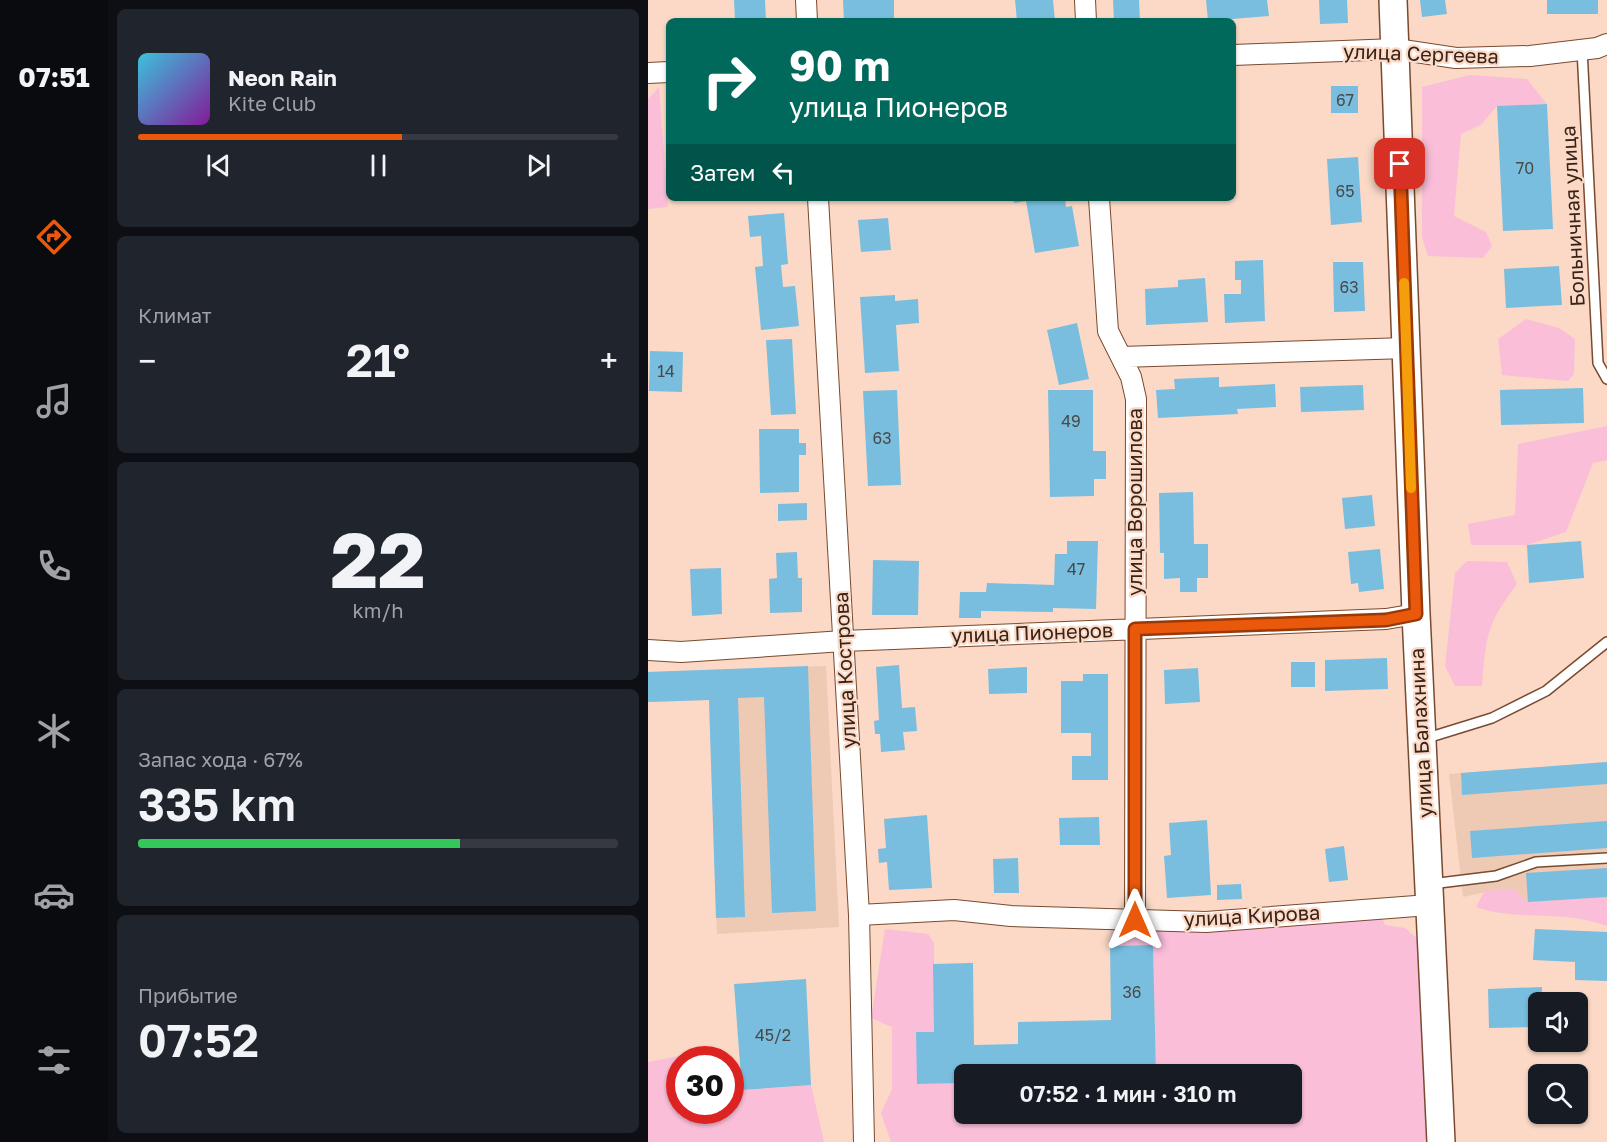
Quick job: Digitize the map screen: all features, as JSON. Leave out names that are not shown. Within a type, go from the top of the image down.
[{"type":"street","points":[[806,0],[807,18]]},
{"type":"street","points":[[1084,0],[1086,18]]},
{"type":"street","name":"улица Балахнина","points":[[1393,0],[1416,614],[1441,1142]]},
{"type":"street","name":"улица Сергеева","points":[[1236,55],[1396,49],[1456,58],[1530,56],[1597,48],[1607,44]]},
{"type":"street","points":[[648,73],[666,72]]},
{"type":"street","name":"улица Кострова","points":[[818,201],[859,915],[864,1142]]},
{"type":"street","name":"улица Ворошилова","points":[[1099,201],[1108,331],[1131,377],[1136,399],[1135,920]]},
{"type":"street","points":[[1121,357],[1407,348]]},
{"type":"street","name":"улица Пионеров","points":[[648,650],[681,651],[843,641],[1386,620],[1416,614]]},
{"type":"street","name":"улица Кирова","points":[[859,915],[954,910],[1011,916],[1206,922],[1429,894]]},
{"type":"lane","name":"Больничная улица","points":[[1582,49],[1598,363],[1607,379]]},
{"type":"lane","points":[[1422,740],[1492,718],[1546,691],[1607,642]]},
{"type":"lane","points":[[1429,894],[1496,876],[1536,861],[1607,858]]},
{"type":"shaded area","points":[[1470,75],[1527,79],[1547,104],[1497,106],[1481,125],[1461,134],[1454,216],[1486,232],[1492,246],[1483,258],[1428,256],[1422,237],[1422,87]]},
{"type":"shaded area","points":[[659,87],[668,207],[648,209],[648,99]]},
{"type":"shaded area","points":[[1526,319],[1559,328],[1575,339],[1574,374],[1568,381],[1502,375],[1498,339]]},
{"type":"shaded area","points":[[1607,426],[1607,460],[1593,463],[1566,532],[1527,545],[1471,545],[1468,524],[1515,515],[1518,444]]},
{"type":"shaded area","points":[[1467,561],[1507,562],[1517,584],[1499,610],[1489,632],[1482,686],[1455,686],[1445,666],[1455,573]]},
{"type":"shaded area","points":[[826,666],[839,927],[717,934],[709,700],[648,702],[648,672]]},
{"type":"shaded area","points":[[1607,762],[1607,902],[1602,897],[1528,902],[1495,890],[1463,897],[1449,774]]},
{"type":"shaded area","points":[[1515,890],[1528,902],[1603,897],[1607,902],[1607,926],[1573,918],[1508,914],[1476,907],[1484,892]]},
{"type":"shaded area","points":[[1382,917],[1385,925],[1405,928],[1418,939],[1426,1140],[1423,1142],[891,1142],[881,1113],[892,1089],[892,1027],[871,1018],[885,929],[928,934],[934,943],[934,1032],[917,1032],[918,1084],[954,1083],[954,1124],[1302,1124],[1302,1064],[1156,1064],[1153,945],[1110,946],[1111,929],[1207,930]]},
{"type":"shaded area","points":[[666,1059],[666,1124],[744,1124],[744,1090],[811,1085],[824,1142],[648,1142],[648,1062]]},
{"type":"building","points":[[734,0],[765,0],[766,18],[735,18]]},
{"type":"building","points":[[843,0],[894,0],[894,18],[844,18]]},
{"type":"building","points":[[1015,0],[1053,0],[1055,18],[1017,18]]},
{"type":"building","points":[[1113,0],[1139,0],[1140,18],[1114,18]]},
{"type":"building","points":[[1206,0],[1267,0],[1269,16],[1208,18]]},
{"type":"building","points":[[1319,0],[1347,0],[1348,23],[1320,24]]},
{"type":"building","points":[[1420,0],[1445,0],[1447,14],[1422,17]]},
{"type":"building","points":[[1547,0],[1598,0],[1598,14],[1547,14]]},
{"type":"building","points":[[1331,86],[1358,86],[1358,113],[1331,113]]},
{"type":"building","points":[[1547,104],[1553,229],[1503,231],[1497,106]]},
{"type":"building","points":[[1358,157],[1362,222],[1331,225],[1327,159]]},
{"type":"building","points":[[1026,201],[1065,201],[1066,207],[1072,206],[1079,246],[1035,253]]},
{"type":"building","points":[[784,213],[788,264],[781,265],[783,287],[795,286],[799,326],[761,330],[755,267],[763,266],[761,236],[750,237],[748,216]]},
{"type":"building","points":[[888,218],[891,250],[861,252],[858,220]]},
{"type":"building","points":[[1263,260],[1265,321],[1225,323],[1224,294],[1241,294],[1241,280],[1235,280],[1235,261]]},
{"type":"building","points":[[1333,262],[1363,262],[1365,311],[1334,312]]},
{"type":"building","points":[[1559,266],[1562,305],[1506,308],[1504,269]]},
{"type":"building","points":[[1205,278],[1208,322],[1146,325],[1145,289],[1178,287],[1178,280]]},
{"type":"building","points":[[895,295],[895,301],[918,299],[919,323],[896,325],[899,371],[865,373],[860,297]]},
{"type":"building","points":[[1077,323],[1089,379],[1059,385],[1047,330]]},
{"type":"building","points":[[792,339],[796,414],[771,415],[766,340]]},
{"type":"building","points":[[650,351],[683,352],[682,392],[649,391]]},
{"type":"building","points":[[1219,377],[1219,387],[1275,384],[1276,407],[1237,409],[1238,414],[1158,418],[1156,390],[1175,389],[1174,379]]},
{"type":"building","points":[[1363,385],[1364,410],[1301,412],[1300,387]]},
{"type":"building","points":[[1583,388],[1584,423],[1501,425],[1500,390]]},
{"type":"building","points":[[897,390],[901,485],[868,486],[863,391]]},
{"type":"building","points":[[1048,390],[1093,390],[1093,451],[1106,451],[1106,479],[1094,479],[1094,496],[1050,497]]},
{"type":"building","points":[[759,429],[799,429],[799,443],[806,443],[806,455],[799,455],[799,492],[760,493]]},
{"type":"building","points":[[1193,492],[1194,544],[1208,544],[1208,578],[1197,578],[1197,592],[1180,592],[1180,578],[1164,579],[1164,553],[1160,553],[1159,493]]},
{"type":"building","points":[[1372,495],[1375,526],[1345,529],[1342,498]]},
{"type":"building","points":[[807,503],[807,520],[778,521],[778,504]]},
{"type":"building","points":[[1067,541],[1098,541],[1096,609],[1053,608],[1053,612],[981,611],[981,618],[959,618],[960,592],[986,592],[987,583],[1054,585],[1055,554],[1067,554]]},
{"type":"building","points":[[1581,541],[1584,578],[1529,583],[1527,545]]},
{"type":"building","points":[[1380,549],[1384,589],[1359,592],[1358,583],[1351,584],[1348,552]]},
{"type":"building","points":[[797,552],[798,578],[802,578],[802,612],[770,613],[769,579],[777,578],[776,553]]},
{"type":"building","points":[[873,560],[919,561],[918,615],[872,615]]},
{"type":"building","points":[[721,568],[722,614],[692,616],[690,569]]},
{"type":"building","points":[[1387,658],[1388,689],[1325,691],[1325,660]]},
{"type":"building","points":[[1291,662],[1315,662],[1315,687],[1291,687]]},
{"type":"building","points":[[899,665],[902,708],[915,707],[917,731],[903,732],[905,750],[881,752],[880,734],[875,734],[874,721],[879,720],[876,667]]},
{"type":"building","points":[[808,666],[816,911],[772,913],[764,697],[738,698],[745,917],[716,918],[709,700],[648,702],[648,672]]},
{"type":"building","points":[[1027,667],[1027,693],[989,694],[988,669]]},
{"type":"building","points":[[1198,668],[1200,702],[1165,704],[1164,670]]},
{"type":"building","points":[[1083,674],[1108,674],[1108,780],[1072,780],[1072,756],[1091,756],[1091,733],[1061,733],[1061,681],[1083,681]]},
{"type":"building","points":[[1607,762],[1607,784],[1462,795],[1461,773]]},
{"type":"building","points":[[927,815],[932,888],[889,890],[887,862],[879,863],[878,849],[886,848],[884,819]]},
{"type":"building","points":[[1099,817],[1100,845],[1060,845],[1059,818]]},
{"type":"building","points":[[1207,820],[1211,895],[1167,898],[1164,856],[1171,855],[1169,823]]},
{"type":"building","points":[[1607,821],[1607,848],[1472,858],[1470,831]]},
{"type":"building","points":[[1344,846],[1348,880],[1329,882],[1325,849]]},
{"type":"building","points":[[1018,858],[1019,893],[994,893],[993,859]]},
{"type":"building","points":[[1607,868],[1607,897],[1528,902],[1526,873]]},
{"type":"building","points":[[1241,884],[1242,899],[1217,900],[1217,885]]},
{"type":"building","points":[[1535,929],[1607,932],[1607,981],[1575,980],[1575,962],[1533,960]]},
{"type":"building","points":[[1153,945],[1156,1064],[954,1064],[954,1083],[917,1084],[916,1032],[934,1032],[933,964],[973,963],[974,1045],[1018,1044],[1018,1022],[1111,1020],[1110,946]]},
{"type":"building","points":[[806,979],[811,1085],[744,1090],[744,1046],[739,1046],[734,984]]},
{"type":"building","points":[[1542,987],[1542,992],[1528,992],[1528,1027],[1489,1028],[1488,989]]},
{"type":"slow traffic","points":[[1404,283],[1411,488]]},
{"type":"route","points":[[1135,920],[1135,629],[1386,620],[1416,614],[1400,164]]}]
